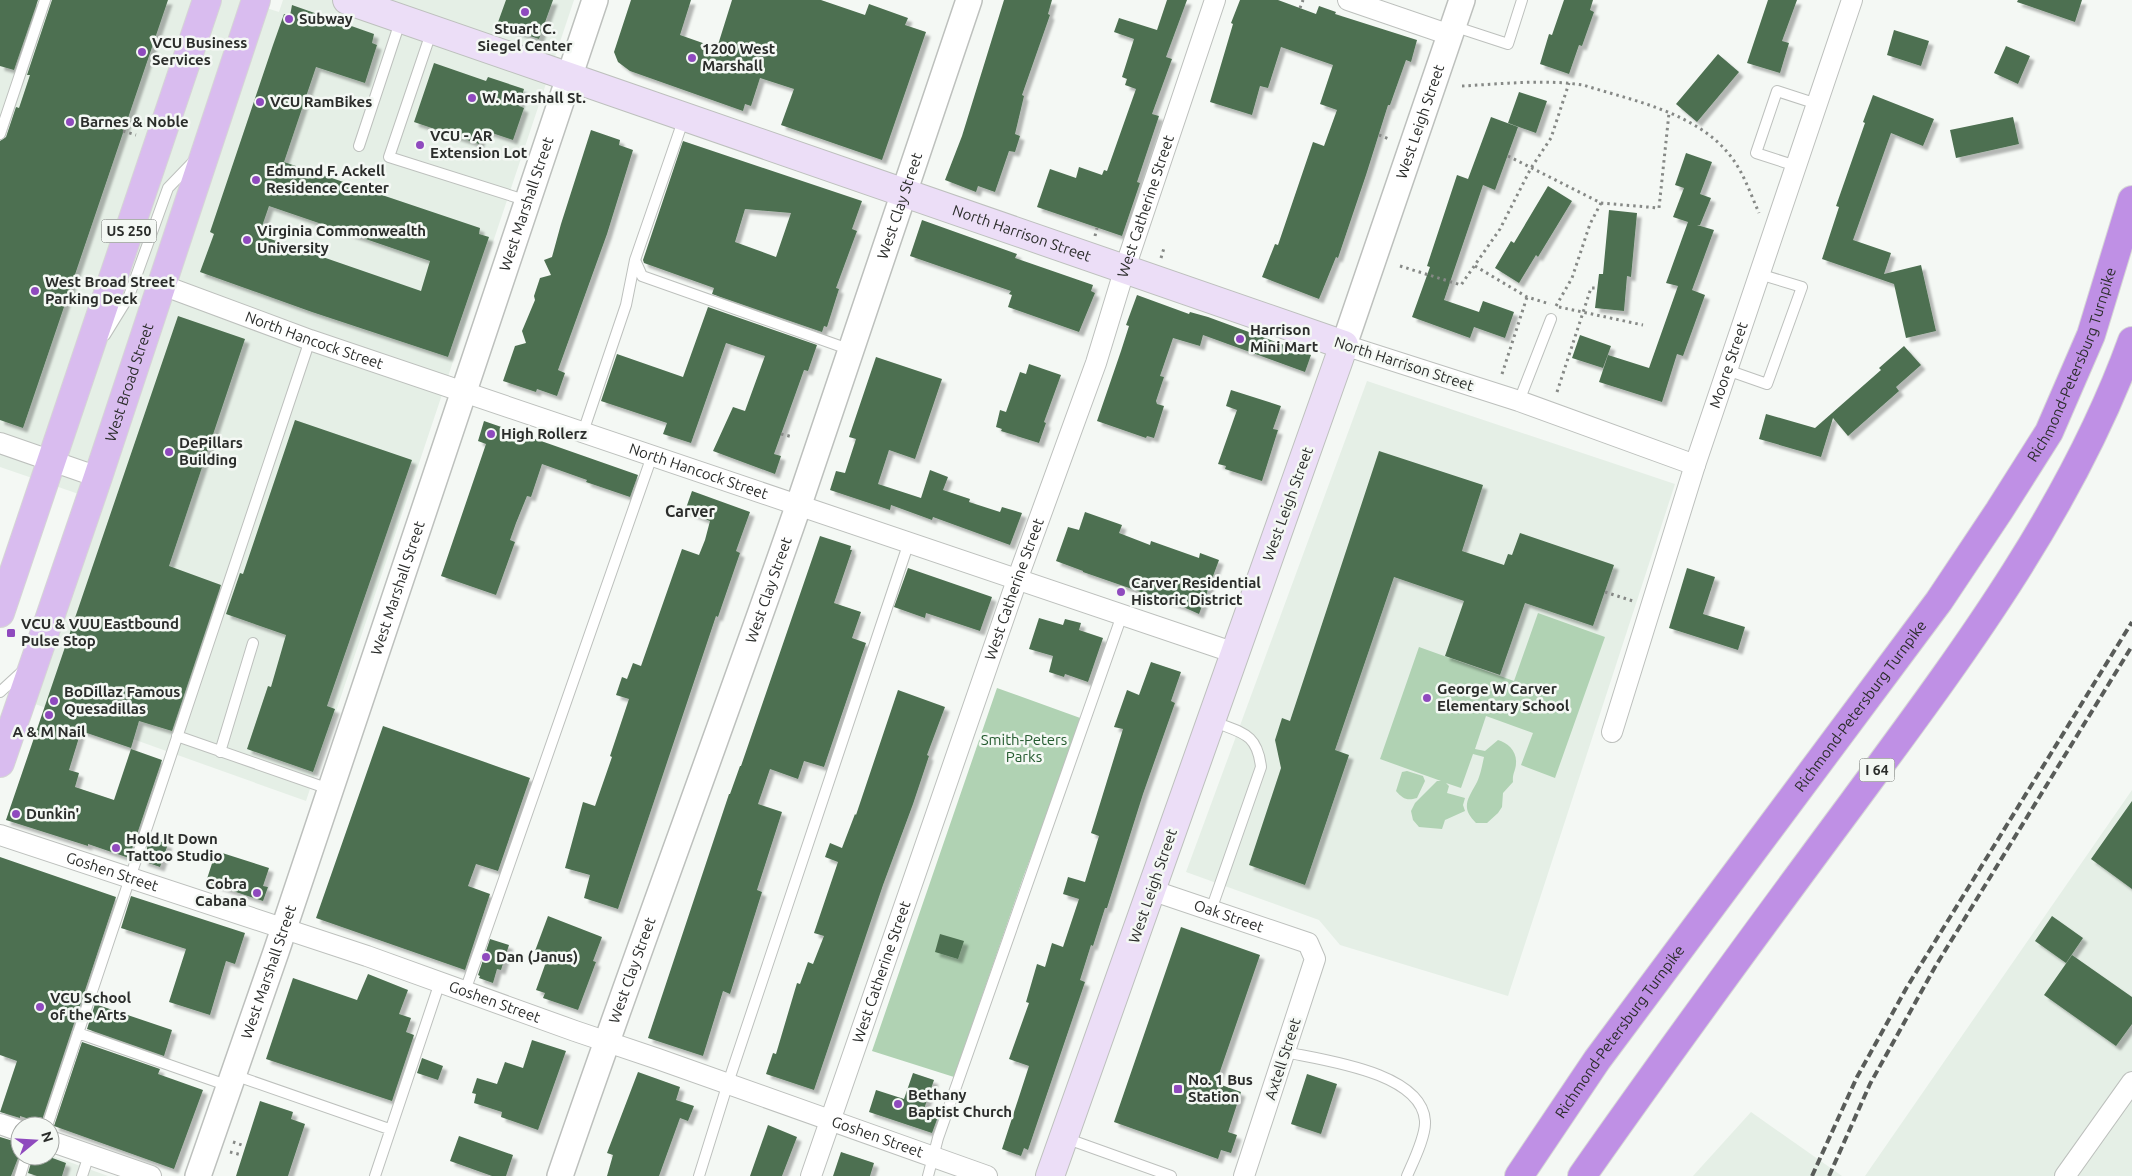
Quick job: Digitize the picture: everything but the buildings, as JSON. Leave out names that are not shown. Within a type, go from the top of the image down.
[{"type":"highway","name":"Richmond-Petersburg Turnpike","points":[[1519,1176],[1597,1060],[1939,602],[2009,496],[2049,432],[2091,335],[2132,200]]},
{"type":"highway","name":"I 64","points":[[1582,1176],[1671,1049],[1954,666],[2022,560],[2073,473],[2120,373],[2132,340]]},
{"type":"main road","name":"US 250","points":[[0,613],[207,0]]},
{"type":"main road","name":"West Broad Street","points":[[0,763],[98,477],[256,0]]},
{"type":"main road","name":"North Harrison Street","points":[[347,0],[1344,345]]},
{"type":"main road","name":"West Leigh Street","points":[[1050,1176],[1344,345]]},
{"type":"street","name":"West Marshall Street","points":[[198,1176],[284,927],[595,0]]},
{"type":"street","name":"West Clay Street","points":[[560,1176],[852,350],[969,0]]},
{"type":"street","name":"West Catherine Street","points":[[810,1176],[1017,580],[1096,363],[1125,268],[1215,0]]},
{"type":"street","points":[[1348,0],[1452,31]]},
{"type":"street","name":"West Leigh Street","points":[[1344,345],[1462,0]]},
{"type":"street","name":"Moore Street","points":[[1612,732],[1695,465],[1852,0]]},
{"type":"street","name":"North Hancock Street","points":[[162,285],[310,340],[1235,653]]},
{"type":"street","name":"North Harrison Street","points":[[1344,345],[1520,401],[1695,465]]},
{"type":"street","points":[[0,443],[98,477]]},
{"type":"street","name":"Goshen Street","points":[[0,835],[284,927],[728,1083],[830,1120],[931,1167],[987,1176]]},
{"type":"street","name":"Oak Street","points":[[1152,890],[1308,943]]},
{"type":"street","name":"Axtell Street","points":[[1244,1176],[1315,959],[1308,943]]},
{"type":"street","points":[[2066,1176],[2132,1082]]},
{"type":"street","points":[[60,1144],[151,1176]]},
{"type":"lane","points":[[0,134],[45,0]]},
{"type":"lane","points":[[1452,31],[1508,44],[1522,0]]},
{"type":"lane","points":[[359,146],[401,18]]},
{"type":"lane","points":[[432,29],[389,158],[528,201]]},
{"type":"lane","points":[[1796,166],[1756,153],[1777,91],[1817,104]]},
{"type":"lane","points":[[583,432],[626,305],[635,260],[684,117]]},
{"type":"lane","points":[[80,379],[129,296],[168,188],[207,148]]},
{"type":"lane","points":[[635,260],[642,276],[852,350]]},
{"type":"lane","points":[[1727,370],[1767,384],[1802,287],[1760,274]]},
{"type":"lane","points":[[1520,401],[1551,319]]},
{"type":"lane","points":[[50,1116],[310,340]]},
{"type":"lane","points":[[464,991],[652,456]]},
{"type":"lane","points":[[699,1176],[728,1083],[909,542]]},
{"type":"lane","points":[[931,1167],[942,1128],[1122,615]]},
{"type":"lane","points":[[220,752],[253,643]]},
{"type":"lane","points":[[0,692],[36,660]]},
{"type":"lane","points":[[1211,720],[1249,736],[1255,743],[1259,754],[1260,767],[1211,910]]},
{"type":"lane","points":[[177,736],[330,789]]},
{"type":"lane","points":[[375,1176],[440,982]]},
{"type":"lane","points":[[78,1033],[390,1130]]},
{"type":"lane","points":[[1285,1052],[1342,1063],[1362,1070],[1404,1088],[1414,1098],[1422,1108],[1425,1121],[1424,1131],[1407,1176]]},
{"type":"lane","points":[[1064,1138],[1171,1176]]},
{"type":"lane","points":[[82,1176],[90,1155]]},
{"type":"path","points":[[1300,8],[1303,0]]},
{"type":"path","points":[[1462,86],[1569,83],[1583,85],[1669,112],[1710,136],[1732,158],[1749,189],[1760,216]]},
{"type":"path","points":[[1400,266],[1461,284],[1475,266],[1514,204],[1531,168],[1551,138],[1569,83]]},
{"type":"path","points":[[1508,156],[1600,203],[1659,208],[1669,112]]},
{"type":"path","points":[[123,131],[136,135]]},
{"type":"path","points":[[1379,135],[1389,139]]},
{"type":"path","points":[[1556,306],[1572,278],[1590,224],[1600,203]]},
{"type":"path","points":[[1162,254],[1164,248]]},
{"type":"path","points":[[1475,266],[1527,297],[1556,306],[1643,325]]},
{"type":"path","points":[[1557,392],[1591,288],[1597,288]]},
{"type":"path","points":[[1502,374],[1527,297]]},
{"type":"path","points":[[781,434],[793,437]]},
{"type":"path","points":[[1605,592],[1631,600]]},
{"type":"path","points":[[235,1142],[245,1146]]},
{"type":"path","points":[[232,1152],[242,1155]]},
{"type":"shaded area","name":"Virginia Commonwealth University","points":[[0,0],[241,0],[279,12],[283,0],[574,0],[306,801],[35,704],[102,502],[0,467]]},
{"type":"shaded area","name":"George W Carver Elementary School","points":[[1367,381],[1675,484],[1508,996],[1340,945],[1319,920],[1186,872]]},
{"type":"shaded area","points":[[2132,790],[2132,1176],[1865,1176]]},
{"type":"shaded area","points":[[1751,1112],[1842,1176],[1693,1176]]},
{"type":"shaded area","points":[[0,1137],[10,1140],[10,1166],[60,1166],[60,1159],[108,1176],[0,1176]]},
{"type":"green space","points":[[1538,613],[1605,637],[1555,778],[1521,765],[1533,733],[1486,716],[1475,749],[1485,751],[1498,740],[1511,748],[1516,759],[1513,782],[1503,793],[1502,807],[1487,823],[1476,823],[1468,813],[1468,799],[1479,778],[1484,757],[1473,754],[1461,788],[1446,783],[1449,786],[1447,793],[1465,798],[1463,805],[1465,811],[1445,820],[1442,829],[1419,827],[1413,820],[1411,811],[1415,803],[1437,781],[1441,781],[1380,759],[1419,647],[1514,681]]},
{"type":"green space","name":"Smith-Peters Parks","points":[[997,688],[1083,719],[1024,875],[954,1077],[872,1051]]},
{"type":"green space","points":[[1407,771],[1423,776],[1425,781],[1417,798],[1405,799],[1396,791],[1402,772]]},
{"type":"railway","points":[[1812,1176],[1857,1077],[1907,987],[2132,622]]},
{"type":"railway","points":[[1829,1176],[1870,1084],[1935,967],[2132,646]]},
{"type":"place","name":"Stuart C. Siegel Center","points":[[525,12]]},
{"type":"place","name":"Subway","points":[[289,19]]},
{"type":"place","name":"VCU Business Services","points":[[142,52]]},
{"type":"place","name":"1200 West Marshall","points":[[692,58]]},
{"type":"place","name":"W. Marshall St.","points":[[472,98]]},
{"type":"place","name":"VCU RamBikes","points":[[260,102]]},
{"type":"place","name":"Barnes & Noble","points":[[70,122]]},
{"type":"place","name":"VCU - AR Extension Lot","points":[[420,145]]},
{"type":"place","name":"Edmund F. Ackell Residence Center","points":[[256,180]]},
{"type":"place","name":"Virginia Commonwealth University","points":[[247,240]]},
{"type":"place","name":"West Broad Street Parking Deck","points":[[35,291]]},
{"type":"place","name":"Harrison Mini Mart","points":[[1240,339]]},
{"type":"place","name":"High Rollerz","points":[[491,434]]},
{"type":"place","name":"DePillars Building","points":[[169,452]]},
{"type":"place","name":"Carver Residential Historic District","points":[[1121,592]]},
{"type":"place","name":"VCU & VUU Eastbound Pulse Stop","points":[[11,633]]},
{"type":"place","name":"George W Carver Elementary School","points":[[1427,698]]},
{"type":"place","name":"BoDillaz Famous Quesadillas","points":[[54,701]]},
{"type":"place","name":"A & M Nail","points":[[49,715]]},
{"type":"place","name":"Dunkin'","points":[[16,814]]},
{"type":"place","name":"Hold It Down Tattoo Studio","points":[[116,848]]},
{"type":"place","name":"Cobra Cabana","points":[[257,893]]},
{"type":"place","name":"Dan (Janus)","points":[[486,957]]},
{"type":"place","name":"VCU School of the Arts","points":[[40,1007]]},
{"type":"place","name":"No. 1 Bus Station","points":[[1178,1089]]},
{"type":"place","name":"Bethany Baptist Church","points":[[898,1104]]},
{"type":"district","name":"Carver","points":[[690,511]]}]
